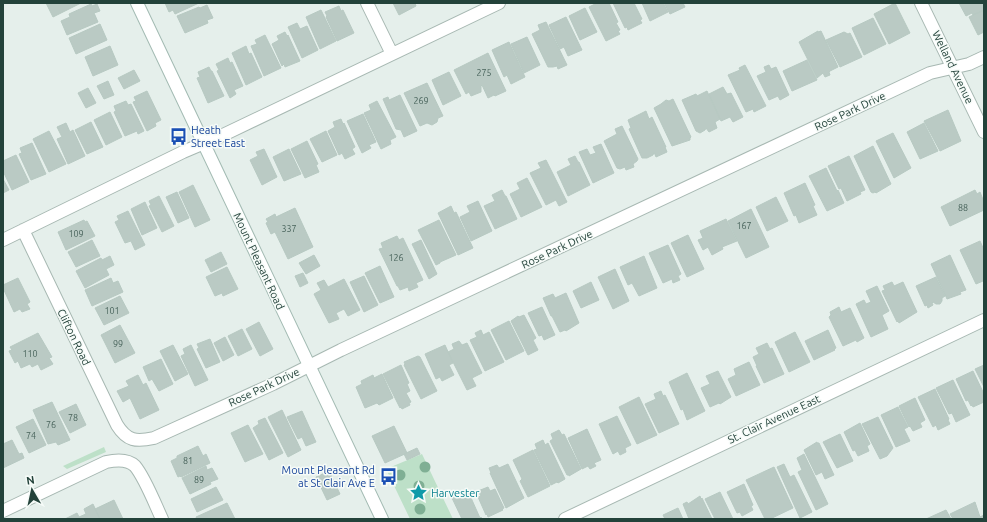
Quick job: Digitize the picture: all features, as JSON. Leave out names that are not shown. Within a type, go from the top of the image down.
[{"type":"street","name":"Mount Pleasant Road","points":[[137,3],[382,519]]},
{"type":"street","points":[[367,3],[392,54]]},
{"type":"street","points":[[3,240],[499,3]]},
{"type":"street","name":"Welland Avenue","points":[[921,3],[984,132]]},
{"type":"street","name":"Rose Park Drive","points":[[131,439],[143,440],[154,438],[309,367],[348,347],[923,77],[952,67],[969,64],[984,57]]},
{"type":"street","name":"Clifton Road","points":[[23,230],[121,433],[131,439]]},
{"type":"street","name":"St. Clair Avenue East","points":[[565,519],[984,320]]},
{"type":"street","points":[[3,510],[113,460],[126,461],[134,466],[141,475],[162,519]]},
{"type":"green space","points":[[104,447],[106,452],[67,469],[63,466]]},
{"type":"green space","points":[[422,454],[453,519],[410,519],[386,469]]},
{"type":"building","points":[[46,3],[81,3],[53,17]]},
{"type":"building","points":[[165,3],[199,3],[175,14],[173,10],[169,12]]},
{"type":"building","points":[[393,3],[415,3],[416,6],[399,15]]},
{"type":"building","points":[[597,3],[609,3],[620,30],[618,31],[620,34],[606,41],[589,7]]},
{"type":"building","points":[[613,3],[634,3],[642,19],[640,20],[642,23],[628,30],[627,27],[625,28]]},
{"type":"building","points":[[642,3],[663,3],[668,12],[650,21]]},
{"type":"building","points":[[664,3],[683,3],[685,7],[670,14]]},
{"type":"building","points":[[895,3],[910,33],[889,44],[874,14]]},
{"type":"building","points":[[959,3],[984,3],[984,10],[973,15],[972,13],[966,16]]},
{"type":"building","points":[[91,4],[92,6],[97,4],[100,11],[94,13],[98,22],[67,35],[61,21],[70,17],[69,14]]},
{"type":"building","points":[[207,5],[213,18],[207,20],[208,23],[185,33],[177,16]]},
{"type":"building","points":[[339,6],[341,11],[343,10],[354,33],[337,41],[325,12]]},
{"type":"building","points":[[585,8],[597,32],[580,40],[569,16]]},
{"type":"building","points":[[321,10],[336,41],[320,49],[306,17]]},
{"type":"building","points":[[984,10],[984,32],[978,35],[969,17]]},
{"type":"building","points":[[566,17],[582,50],[568,56],[564,47],[560,49],[549,25]]},
{"type":"building","points":[[873,18],[886,44],[864,55],[852,28]]},
{"type":"building","points":[[546,22],[567,65],[558,69],[557,66],[548,67],[532,34],[540,30],[538,25]]},
{"type":"building","points":[[297,23],[300,29],[307,26],[318,50],[302,58],[288,27]]},
{"type":"building","points":[[100,24],[107,40],[76,54],[69,38]]},
{"type":"building","points":[[818,31],[821,31],[838,67],[829,72],[830,75],[825,77],[823,73],[817,78],[799,42]]},
{"type":"building","points":[[285,32],[287,36],[288,35],[300,61],[285,67],[284,64],[282,66],[272,44],[279,40],[277,36]]},
{"type":"building","points":[[844,32],[848,34],[850,33],[862,57],[840,67],[826,40]]},
{"type":"building","points":[[265,35],[281,68],[264,76],[251,46],[257,44],[255,40]]},
{"type":"building","points":[[527,37],[540,65],[524,73],[511,44]]},
{"type":"building","points":[[509,42],[525,77],[511,84],[507,75],[504,77],[492,50]]},
{"type":"building","points":[[110,46],[118,65],[93,76],[85,57]]},
{"type":"building","points":[[246,46],[249,54],[251,53],[262,77],[246,85],[232,53]]},
{"type":"building","points":[[488,53],[506,91],[488,98],[482,85],[481,92],[471,96],[469,92],[466,94],[454,70]]},
{"type":"building","points":[[228,58],[230,63],[232,62],[243,86],[234,90],[236,94],[230,98],[217,71],[219,70],[216,64]]},
{"type":"building","points":[[807,60],[817,80],[792,91],[783,71]]},
{"type":"building","points":[[745,65],[766,106],[754,112],[753,109],[746,112],[728,75],[740,70],[739,68]]},
{"type":"building","points":[[769,65],[771,69],[776,67],[789,95],[780,100],[778,96],[769,100],[757,76],[766,72],[764,67]]},
{"type":"building","points":[[209,67],[224,96],[208,103],[197,78],[200,77],[198,72]]},
{"type":"building","points":[[134,70],[140,81],[124,89],[118,78]]},
{"type":"building","points":[[449,72],[461,96],[443,105],[432,80]]},
{"type":"building","points":[[108,81],[114,95],[104,99],[97,86]]},
{"type":"building","points":[[427,83],[443,116],[438,118],[437,122],[432,125],[427,123],[420,126],[404,93]]},
{"type":"building","points":[[723,87],[727,94],[731,93],[743,117],[733,122],[730,117],[721,121],[709,94]]},
{"type":"building","points":[[88,88],[96,103],[86,108],[78,93]]},
{"type":"building","points":[[147,91],[161,120],[155,123],[156,126],[147,131],[133,102],[136,101],[134,97]]},
{"type":"building","points":[[707,91],[720,119],[715,122],[717,128],[709,132],[706,128],[700,133],[696,131],[682,100],[696,94],[697,96]]},
{"type":"building","points":[[400,95],[417,131],[404,137],[401,130],[396,129],[383,99],[388,97],[389,100]]},
{"type":"building","points":[[673,99],[691,137],[690,140],[672,146],[654,108],[666,100],[669,101]]},
{"type":"building","points":[[126,101],[128,105],[131,104],[144,131],[138,134],[137,131],[125,136],[114,112],[116,111],[114,106]]},
{"type":"building","points":[[377,101],[396,137],[390,140],[391,144],[381,149],[364,113],[371,110],[369,105]]},
{"type":"building","points":[[948,110],[961,141],[940,151],[924,121]]},
{"type":"building","points":[[646,111],[649,119],[652,117],[667,152],[656,157],[654,152],[653,155],[647,158],[642,158],[629,129],[631,128],[628,120]]},
{"type":"building","points":[[110,112],[122,137],[106,145],[94,120]]},
{"type":"building","points":[[363,114],[376,142],[369,145],[371,148],[362,153],[347,121]]},
{"type":"building","points":[[341,119],[355,147],[352,149],[355,154],[345,159],[342,153],[339,155],[328,131],[335,127],[333,122]]},
{"type":"building","points":[[91,122],[103,147],[87,154],[75,130]]},
{"type":"building","points":[[66,123],[70,132],[73,130],[85,156],[68,164],[57,139],[62,137],[57,127]]},
{"type":"building","points":[[924,123],[938,151],[920,159],[907,132]]},
{"type":"building","points":[[622,126],[638,159],[633,164],[634,167],[626,170],[625,167],[620,169],[617,168],[604,141],[617,134],[615,129]]},
{"type":"building","points":[[49,131],[66,164],[49,172],[33,139]]},
{"type":"building","points":[[326,131],[337,155],[322,162],[310,139]]},
{"type":"building","points":[[893,133],[911,168],[894,178],[876,141]]},
{"type":"building","points":[[307,141],[318,164],[316,165],[319,172],[305,178],[291,149]]},
{"type":"building","points":[[32,143],[46,174],[31,180],[19,154],[22,153],[20,148]]},
{"type":"building","points":[[601,144],[614,173],[593,183],[579,152],[587,149],[590,155],[596,153],[593,147]]},
{"type":"building","points":[[873,146],[891,184],[876,193],[871,192],[854,156]]},
{"type":"building","points":[[264,149],[277,177],[262,185],[250,160],[258,156],[256,152]]},
{"type":"building","points":[[289,149],[301,174],[284,181],[273,157]]},
{"type":"building","points":[[16,155],[29,182],[12,190],[3,171],[3,161]]},
{"type":"building","points":[[575,156],[590,185],[568,196],[557,172],[571,165],[568,159]]},
{"type":"building","points":[[849,156],[865,190],[860,192],[861,194],[847,201],[841,188],[839,189],[828,166]]},
{"type":"building","points":[[546,160],[567,202],[559,206],[556,200],[546,205],[530,173],[541,168],[538,163]]},
{"type":"building","points":[[826,168],[844,203],[827,211],[809,176]]},
{"type":"building","points":[[527,178],[542,207],[521,217],[510,194],[520,189],[517,183]]},
{"type":"building","points":[[3,179],[9,190],[3,193]]},
{"type":"building","points":[[805,183],[815,205],[813,206],[817,215],[799,223],[796,215],[794,216],[784,193]]},
{"type":"building","points":[[193,185],[210,220],[195,227],[179,192]]},
{"type":"building","points":[[502,190],[517,219],[495,229],[484,206],[495,201],[492,195]]},
{"type":"building","points":[[975,190],[977,194],[980,192],[984,202],[984,210],[950,226],[941,207]]},
{"type":"building","points":[[177,192],[189,218],[178,223],[166,197]]},
{"type":"building","points":[[159,196],[174,226],[162,232],[149,206],[151,205],[149,201]]},
{"type":"building","points":[[776,197],[788,221],[767,231],[756,207]]},
{"type":"building","points":[[478,201],[492,231],[471,241],[460,217],[470,212],[467,206]]},
{"type":"building","points":[[145,202],[157,228],[142,235],[131,209]]},
{"type":"building","points":[[451,206],[454,213],[456,212],[473,248],[458,255],[438,213]]},
{"type":"building","points":[[295,208],[313,247],[288,259],[275,232],[271,234],[266,223],[268,222],[266,219],[275,214],[276,217]]},
{"type":"building","points":[[751,209],[769,247],[746,258],[728,221]]},
{"type":"building","points":[[128,211],[145,245],[135,250],[131,241],[125,243],[115,222],[119,220],[117,216]]},
{"type":"building","points":[[726,219],[737,241],[722,247],[723,249],[712,255],[708,247],[703,250],[698,240],[703,238],[700,231]]},
{"type":"building","points":[[84,220],[85,222],[87,221],[95,236],[66,250],[58,232]]},
{"type":"building","points":[[439,220],[456,255],[436,265],[418,230]]},
{"type":"building","points":[[688,235],[704,269],[687,277],[671,243]]},
{"type":"building","points":[[397,236],[399,240],[403,238],[423,280],[416,283],[418,287],[409,291],[408,287],[400,290],[397,286],[379,249],[383,248],[381,243]]},
{"type":"building","points":[[92,240],[100,256],[76,267],[68,252]]},
{"type":"building","points":[[421,240],[437,274],[429,279],[412,244]]},
{"type":"building","points":[[980,241],[984,250],[984,282],[983,281],[976,284],[960,250]]},
{"type":"building","points":[[668,245],[681,274],[678,276],[680,280],[673,283],[672,279],[663,283],[649,253]]},
{"type":"building","points":[[221,252],[227,264],[211,272],[205,260]]},
{"type":"building","points":[[314,255],[320,266],[306,274],[299,263]]},
{"type":"building","points":[[950,255],[966,290],[960,292],[961,294],[947,299],[931,264]]},
{"type":"building","points":[[110,256],[114,265],[106,269],[109,275],[85,288],[76,271],[101,258],[102,260]]},
{"type":"building","points":[[644,256],[657,288],[639,296],[632,283],[628,285],[620,267]]},
{"type":"building","points":[[380,266],[394,297],[380,303],[365,273]]},
{"type":"building","points":[[227,267],[238,289],[223,296],[222,293],[215,296],[206,277]]},
{"type":"building","points":[[615,269],[629,301],[613,309],[598,277]]},
{"type":"building","points":[[303,273],[308,283],[300,287],[295,276]]},
{"type":"building","points":[[364,276],[378,305],[364,312],[350,282]]},
{"type":"building","points":[[936,277],[945,296],[942,298],[940,304],[933,302],[933,305],[928,308],[927,305],[925,306],[916,286]]},
{"type":"building","points":[[18,278],[30,302],[27,304],[30,309],[22,312],[20,309],[14,312],[3,285]]},
{"type":"building","points":[[111,278],[113,283],[118,281],[123,292],[92,306],[85,290]]},
{"type":"building","points":[[344,279],[360,310],[348,316],[344,309],[336,313],[339,319],[329,323],[314,294],[321,290],[317,283],[324,280],[328,287]]},
{"type":"building","points":[[591,282],[599,300],[581,308],[573,291]]},
{"type":"building","points":[[892,282],[894,286],[903,282],[917,312],[899,323],[898,321],[897,322],[882,291],[885,290],[883,286]]},
{"type":"building","points":[[877,286],[889,311],[882,315],[888,329],[871,337],[856,304],[864,300],[866,304],[871,302],[866,291]]},
{"type":"building","points":[[566,293],[579,323],[566,331],[560,332],[543,298],[553,294],[555,298]]},
{"type":"building","points":[[120,296],[129,313],[104,325],[95,308]]},
{"type":"building","points":[[542,307],[555,335],[544,340],[542,335],[539,336],[528,313]]},
{"type":"building","points":[[839,307],[841,312],[850,308],[864,338],[857,342],[856,340],[843,346],[829,317],[831,315],[830,312]]},
{"type":"building","points":[[524,315],[536,338],[533,340],[538,350],[528,355],[511,321],[518,316]]},
{"type":"building","points":[[509,321],[524,351],[506,360],[491,330]]},
{"type":"building","points":[[259,322],[273,349],[260,356],[246,329]]},
{"type":"building","points":[[120,325],[135,353],[115,363],[101,335]]},
{"type":"building","points":[[242,329],[252,349],[238,356],[228,336]]},
{"type":"building","points":[[481,330],[483,335],[489,332],[504,362],[485,371],[470,340],[477,337],[475,333]]},
{"type":"building","points":[[828,330],[836,348],[834,349],[835,350],[814,360],[805,341]]},
{"type":"building","points":[[795,332],[810,362],[789,372],[775,342]]},
{"type":"building","points":[[38,333],[52,357],[49,358],[53,364],[41,370],[38,364],[32,367],[30,364],[21,368],[18,361],[15,363],[9,351],[12,350],[10,347]]},
{"type":"building","points":[[225,337],[234,355],[223,361],[214,343]]},
{"type":"building","points":[[210,339],[220,362],[206,368],[197,349],[199,348],[197,344]]},
{"type":"building","points":[[459,341],[462,345],[467,343],[482,373],[472,378],[476,386],[467,390],[448,352],[454,349],[452,344]]},
{"type":"building","points":[[767,343],[770,349],[772,348],[784,374],[764,383],[753,357],[759,354],[756,348]]},
{"type":"building","points":[[173,345],[188,374],[175,381],[160,351]]},
{"type":"building","points":[[191,345],[208,380],[195,386],[181,356],[185,354],[183,349]]},
{"type":"building","points":[[445,345],[453,363],[449,365],[454,375],[442,381],[440,377],[436,379],[425,354]]},
{"type":"building","points":[[418,356],[420,357],[437,391],[421,399],[404,365],[404,362]]},
{"type":"building","points":[[161,359],[173,384],[159,391],[152,379],[149,381],[143,367]]},
{"type":"building","points":[[749,362],[760,385],[736,396],[728,379],[736,375],[734,369]]},
{"type":"building","points":[[401,365],[409,383],[407,384],[410,391],[406,393],[411,402],[409,403],[410,405],[402,409],[401,407],[400,408],[383,374]]},
{"type":"building","points":[[984,365],[984,387],[975,369]]},
{"type":"building","points":[[718,371],[731,397],[720,404],[719,403],[710,407],[701,388],[710,384],[706,376]]},
{"type":"building","points":[[973,371],[984,394],[984,402],[973,407],[968,400],[966,401],[956,379]]},
{"type":"building","points":[[687,373],[705,411],[687,420],[669,382]]},
{"type":"building","points":[[382,374],[393,398],[379,405],[377,403],[365,408],[356,387],[362,384],[361,381],[373,375],[374,378]]},
{"type":"building","points":[[138,375],[143,385],[146,383],[159,410],[140,419],[130,398],[123,402],[117,391],[129,386],[126,381]]},
{"type":"building","points":[[953,380],[970,415],[956,422],[952,413],[949,414],[936,388]]},
{"type":"building","points":[[935,389],[950,424],[938,430],[936,425],[933,427],[918,397]]},
{"type":"building","points":[[661,391],[663,396],[665,395],[679,424],[659,433],[645,404],[656,399],[654,394]]},
{"type":"building","points":[[639,397],[657,435],[637,444],[619,407]]},
{"type":"building","points":[[915,398],[925,420],[920,423],[922,427],[913,431],[910,426],[909,427],[899,406]]},
{"type":"building","points":[[52,402],[70,440],[58,445],[56,442],[48,444],[33,410]]},
{"type":"building","points":[[76,404],[86,425],[70,433],[59,412]]},
{"type":"building","points":[[898,407],[908,427],[904,429],[910,441],[896,447],[881,415]]},
{"type":"building","points":[[282,410],[301,450],[288,457],[268,417]]},
{"type":"building","points":[[302,411],[316,442],[306,446],[302,437],[298,439],[287,417]]},
{"type":"building","points":[[617,416],[631,445],[625,448],[626,452],[620,455],[618,451],[613,454],[599,424]]},
{"type":"building","points":[[878,417],[893,448],[887,456],[880,459],[862,424]]},
{"type":"building","points":[[265,418],[283,453],[269,460],[253,428],[259,424],[258,421]]},
{"type":"building","points":[[33,419],[46,445],[29,453],[16,427]]},
{"type":"building","points":[[860,423],[870,444],[867,446],[869,451],[858,456],[855,450],[853,451],[844,432]]},
{"type":"building","points":[[248,425],[263,454],[245,462],[231,433]]},
{"type":"building","points":[[394,426],[407,453],[385,463],[372,436]]},
{"type":"building","points":[[587,429],[601,460],[594,463],[596,466],[590,469],[588,466],[582,469],[568,438]]},
{"type":"building","points":[[559,430],[562,435],[564,434],[581,469],[569,476],[567,475],[550,441],[553,439],[551,434]]},
{"type":"building","points":[[840,434],[853,461],[837,468],[823,442]]},
{"type":"building","points":[[12,440],[19,454],[22,453],[24,458],[3,468],[3,444]]},
{"type":"building","points":[[543,440],[545,445],[548,443],[565,479],[551,485],[534,450],[537,449],[535,444]]},
{"type":"building","points":[[817,442],[819,443],[834,475],[825,479],[822,472],[816,475],[804,450]]},
{"type":"building","points":[[198,446],[203,456],[206,454],[210,463],[181,477],[178,477],[171,461],[177,458],[177,456]]},
{"type":"building","points":[[417,448],[420,454],[407,460],[404,454]]},
{"type":"building","points":[[533,450],[550,486],[528,497],[520,481],[522,479],[513,460]]},
{"type":"building","points":[[804,454],[828,504],[816,510],[798,472],[802,470],[797,458]]},
{"type":"building","points":[[508,464],[524,498],[506,508],[489,468],[497,465],[499,468]]},
{"type":"building","points":[[784,464],[790,477],[794,475],[812,512],[800,518],[777,467]]},
{"type":"building","points":[[206,466],[207,470],[212,468],[218,479],[190,494],[182,478]]},
{"type":"building","points":[[774,467],[793,508],[770,519],[765,519],[746,480]]},
{"type":"building","points":[[329,471],[340,494],[327,500],[316,477]]},
{"type":"building","points":[[744,484],[753,505],[751,506],[753,510],[742,516],[740,512],[737,513],[727,492]]},
{"type":"building","points":[[216,487],[223,500],[197,512],[191,499]]},
{"type":"building","points":[[488,487],[490,491],[495,489],[504,508],[502,509],[503,510],[488,517],[478,497],[481,496],[478,491]]},
{"type":"building","points":[[468,491],[480,518],[481,517],[482,519],[462,519],[452,498]]},
{"type":"building","points":[[720,492],[733,519],[715,519],[705,499]]},
{"type":"building","points":[[700,496],[712,519],[689,519],[683,504],[687,502],[688,504]]},
{"type":"building","points":[[114,500],[123,519],[100,519],[95,509]]},
{"type":"building","points":[[975,502],[980,517],[984,515],[984,519],[953,519],[950,514]]},
{"type":"building","points":[[227,503],[235,519],[197,519],[196,517]]},
{"type":"building","points":[[93,504],[100,519],[80,519],[79,517],[86,514],[84,509]]},
{"type":"building","points":[[678,508],[683,519],[665,519],[663,515]]},
{"type":"building","points":[[946,510],[951,519],[926,519]]},
{"type":"building","points":[[77,513],[80,519],[65,519]]},
{"type":"place","name":"Heath Street East","points":[[178,136]]},
{"type":"place","name":"Mount Pleasant Rd at St Clair Ave E","points":[[388,476]]},
{"type":"place","name":"Harvester","points":[[418,493]]}]
